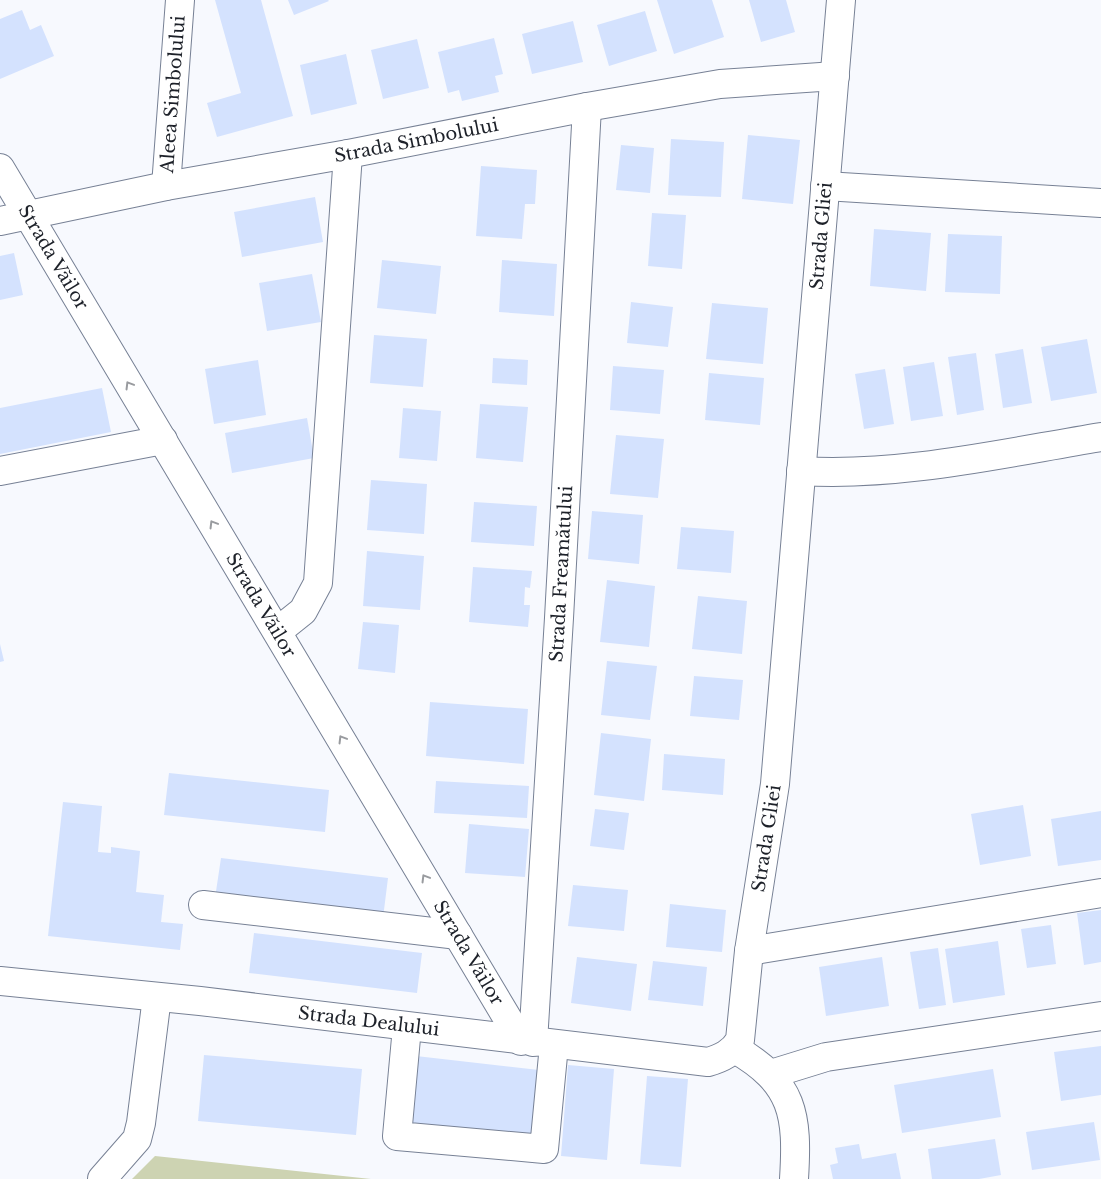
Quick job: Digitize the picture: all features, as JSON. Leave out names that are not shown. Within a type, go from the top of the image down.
[{"type":"street","name":"Aleea Simbolului","points":[[166,186],[180,0]]},
{"type":"street","name":"Strada Gliei","points":[[735,1049],[740,1040],[749,951],[775,784],[841,0]]},
{"type":"street","name":"Strada Simbolului","points":[[0,221],[166,186],[348,154],[587,107],[720,84],[834,76]]},
{"type":"street","name":"Strada Freamătului","points":[[406,1027],[397,1136],[544,1149],[536,1043],[587,107]]},
{"type":"street","points":[[278,631],[303,612],[318,583],[348,154]]},
{"type":"street","name":"Strada Văilor","points":[[0,168],[458,935],[536,1043]]},
{"type":"street","points":[[825,186],[1101,203]]},
{"type":"street","points":[[801,470],[842,473],[887,471],[1101,437]]},
{"type":"street","points":[[0,471],[163,440]]},
{"type":"street","points":[[749,951],[1101,893]]},
{"type":"street","points":[[203,905],[458,935]]},
{"type":"street","name":"Strada Dealului","points":[[0,981],[158,997],[708,1062],[721,1058],[735,1049]]},
{"type":"street","points":[[102,1179],[137,1138],[141,1123],[158,997]]},
{"type":"street","points":[[771,1074],[826,1057],[1101,1016]]},
{"type":"street","points":[[735,1049],[756,1061],[771,1074],[783,1089],[792,1111],[796,1146],[794,1179]]},
{"type":"green space","points":[[155,1156],[371,1179],[132,1179]]},
{"type":"building","points":[[215,0],[261,0],[293,116],[217,137],[207,103],[241,93]]},
{"type":"building","points":[[288,0],[328,0],[329,1],[294,15]]},
{"type":"building","points":[[657,0],[712,0],[724,37],[674,54]]},
{"type":"building","points":[[749,0],[786,0],[795,32],[761,42]]},
{"type":"building","points":[[22,10],[30,30],[41,25],[54,56],[0,79],[0,19]]},
{"type":"building","points":[[645,11],[657,51],[609,66],[597,25]]},
{"type":"building","points":[[573,21],[583,62],[532,74],[522,34]]},
{"type":"building","points":[[494,38],[503,74],[495,76],[499,92],[462,101],[459,90],[448,93],[438,52]]},
{"type":"building","points":[[417,39],[429,88],[383,99],[371,50]]},
{"type":"building","points":[[346,54],[357,104],[311,115],[300,65]]},
{"type":"building","points":[[748,135],[800,140],[793,204],[742,199]]},
{"type":"building","points":[[671,139],[724,142],[721,197],[668,195]]},
{"type":"building","points":[[621,145],[654,148],[650,193],[616,190]]},
{"type":"building","points":[[481,166],[537,170],[535,204],[525,204],[522,239],[476,236]]},
{"type":"building","points":[[315,197],[323,242],[242,257],[234,212]]},
{"type":"building","points":[[652,213],[686,215],[682,269],[648,266]]},
{"type":"building","points":[[874,229],[931,233],[926,291],[870,286]]},
{"type":"building","points":[[948,234],[1002,236],[1000,294],[945,292]]},
{"type":"building","points":[[14,253],[23,295],[0,300],[0,256]]},
{"type":"building","points":[[382,260],[441,266],[436,314],[377,308]]},
{"type":"building","points":[[502,260],[557,264],[554,316],[499,312]]},
{"type":"building","points":[[312,274],[321,322],[267,331],[259,283]]},
{"type":"building","points":[[631,302],[673,307],[668,347],[627,343]]},
{"type":"building","points":[[712,303],[768,308],[763,364],[706,359]]},
{"type":"building","points":[[374,335],[427,339],[423,387],[370,383]]},
{"type":"building","points":[[1087,339],[1097,393],[1051,401],[1041,347]]},
{"type":"building","points":[[1023,349],[1032,403],[1003,408],[995,354]]},
{"type":"building","points":[[976,353],[984,410],[957,415],[948,357]]},
{"type":"building","points":[[493,358],[528,360],[527,385],[492,383]]},
{"type":"building","points":[[258,360],[266,415],[214,424],[205,369]]},
{"type":"building","points":[[934,362],[943,416],[911,421],[903,367]]},
{"type":"building","points":[[613,366],[664,370],[660,414],[610,410]]},
{"type":"building","points":[[885,369],[894,424],[864,429],[855,374]]},
{"type":"building","points":[[709,373],[764,378],[760,425],[705,420]]},
{"type":"building","points":[[102,388],[111,432],[0,454],[0,408]]},
{"type":"building","points":[[480,404],[528,407],[523,462],[476,458]]},
{"type":"building","points":[[403,408],[441,411],[437,461],[399,458]]},
{"type":"building","points":[[307,418],[314,458],[232,473],[225,433]]},
{"type":"building","points":[[616,435],[664,439],[658,498],[610,494]]},
{"type":"building","points":[[371,480],[427,484],[424,534],[367,530]]},
{"type":"building","points":[[474,502],[537,506],[534,546],[471,542]]},
{"type":"building","points":[[592,511],[643,515],[639,564],[588,559]]},
{"type":"building","points":[[681,527],[734,531],[731,573],[677,569]]},
{"type":"building","points":[[367,551],[424,556],[420,610],[363,606]]},
{"type":"building","points":[[473,567],[532,571],[530,588],[525,587],[524,605],[530,605],[528,627],[469,622]]},
{"type":"building","points":[[607,580],[655,586],[649,647],[600,642]]},
{"type":"building","points":[[698,596],[747,601],[742,654],[692,649]]},
{"type":"building","points":[[363,622],[399,625],[395,673],[358,669]]},
{"type":"building","points":[[0,644],[4,661],[0,662]]},
{"type":"building","points":[[607,661],[657,666],[650,720],[601,715]]},
{"type":"building","points":[[694,676],[743,680],[739,720],[690,716]]},
{"type":"building","points":[[430,702],[528,709],[524,764],[426,756]]},
{"type":"building","points":[[601,733],[651,739],[644,801],[594,795]]},
{"type":"building","points":[[664,754],[725,759],[723,795],[662,790]]},
{"type":"building","points":[[169,773],[329,790],[325,832],[164,815]]},
{"type":"building","points":[[436,781],[529,786],[527,818],[434,813]]},
{"type":"building","points":[[63,802],[102,806],[98,852],[111,853],[111,847],[140,851],[136,892],[164,895],[161,922],[183,924],[180,950],[48,936]]},
{"type":"building","points":[[1023,805],[1031,856],[980,865],[971,814]]},
{"type":"building","points":[[595,809],[629,813],[624,850],[590,846]]},
{"type":"building","points":[[1101,811],[1101,860],[1058,866],[1051,819]]},
{"type":"building","points":[[469,824],[529,829],[525,877],[465,873]]},
{"type":"building","points":[[221,858],[388,878],[383,918],[215,898]]},
{"type":"building","points":[[573,885],[628,890],[624,931],[568,926]]},
{"type":"building","points":[[670,904],[726,910],[722,952],[666,947]]},
{"type":"building","points":[[1101,910],[1101,962],[1084,965],[1077,913]]},
{"type":"building","points":[[1051,925],[1056,964],[1027,968],[1021,929]]},
{"type":"building","points":[[254,933],[422,953],[417,993],[249,973]]},
{"type":"building","points":[[998,941],[1005,995],[953,1003],[945,949]]},
{"type":"building","points":[[938,948],[946,1005],[919,1009],[910,952]]},
{"type":"building","points":[[577,957],[637,964],[631,1011],[571,1003]]},
{"type":"building","points":[[882,957],[889,1006],[826,1016],[819,967]]},
{"type":"building","points":[[653,961],[707,967],[703,1006],[648,1000]]},
{"type":"building","points":[[1101,1046],[1101,1095],[1061,1101],[1054,1052]]},
{"type":"building","points":[[204,1055],[362,1069],[356,1135],[198,1121]]},
{"type":"building","points":[[416,1056],[539,1070],[531,1140],[408,1126]]},
{"type":"building","points":[[568,1065],[614,1069],[607,1160],[561,1156]]},
{"type":"building","points":[[993,1069],[1001,1117],[902,1133],[894,1085]]},
{"type":"building","points":[[647,1076],[688,1079],[681,1167],[640,1164]]},
{"type":"building","points":[[1094,1122],[1100,1160],[1032,1170],[1026,1132]]},
{"type":"building","points":[[995,1139],[1001,1175],[979,1179],[932,1179],[928,1149]]},
{"type":"building","points":[[859,1144],[862,1159],[896,1153],[901,1179],[833,1179],[830,1165],[838,1163],[835,1148]]}]
